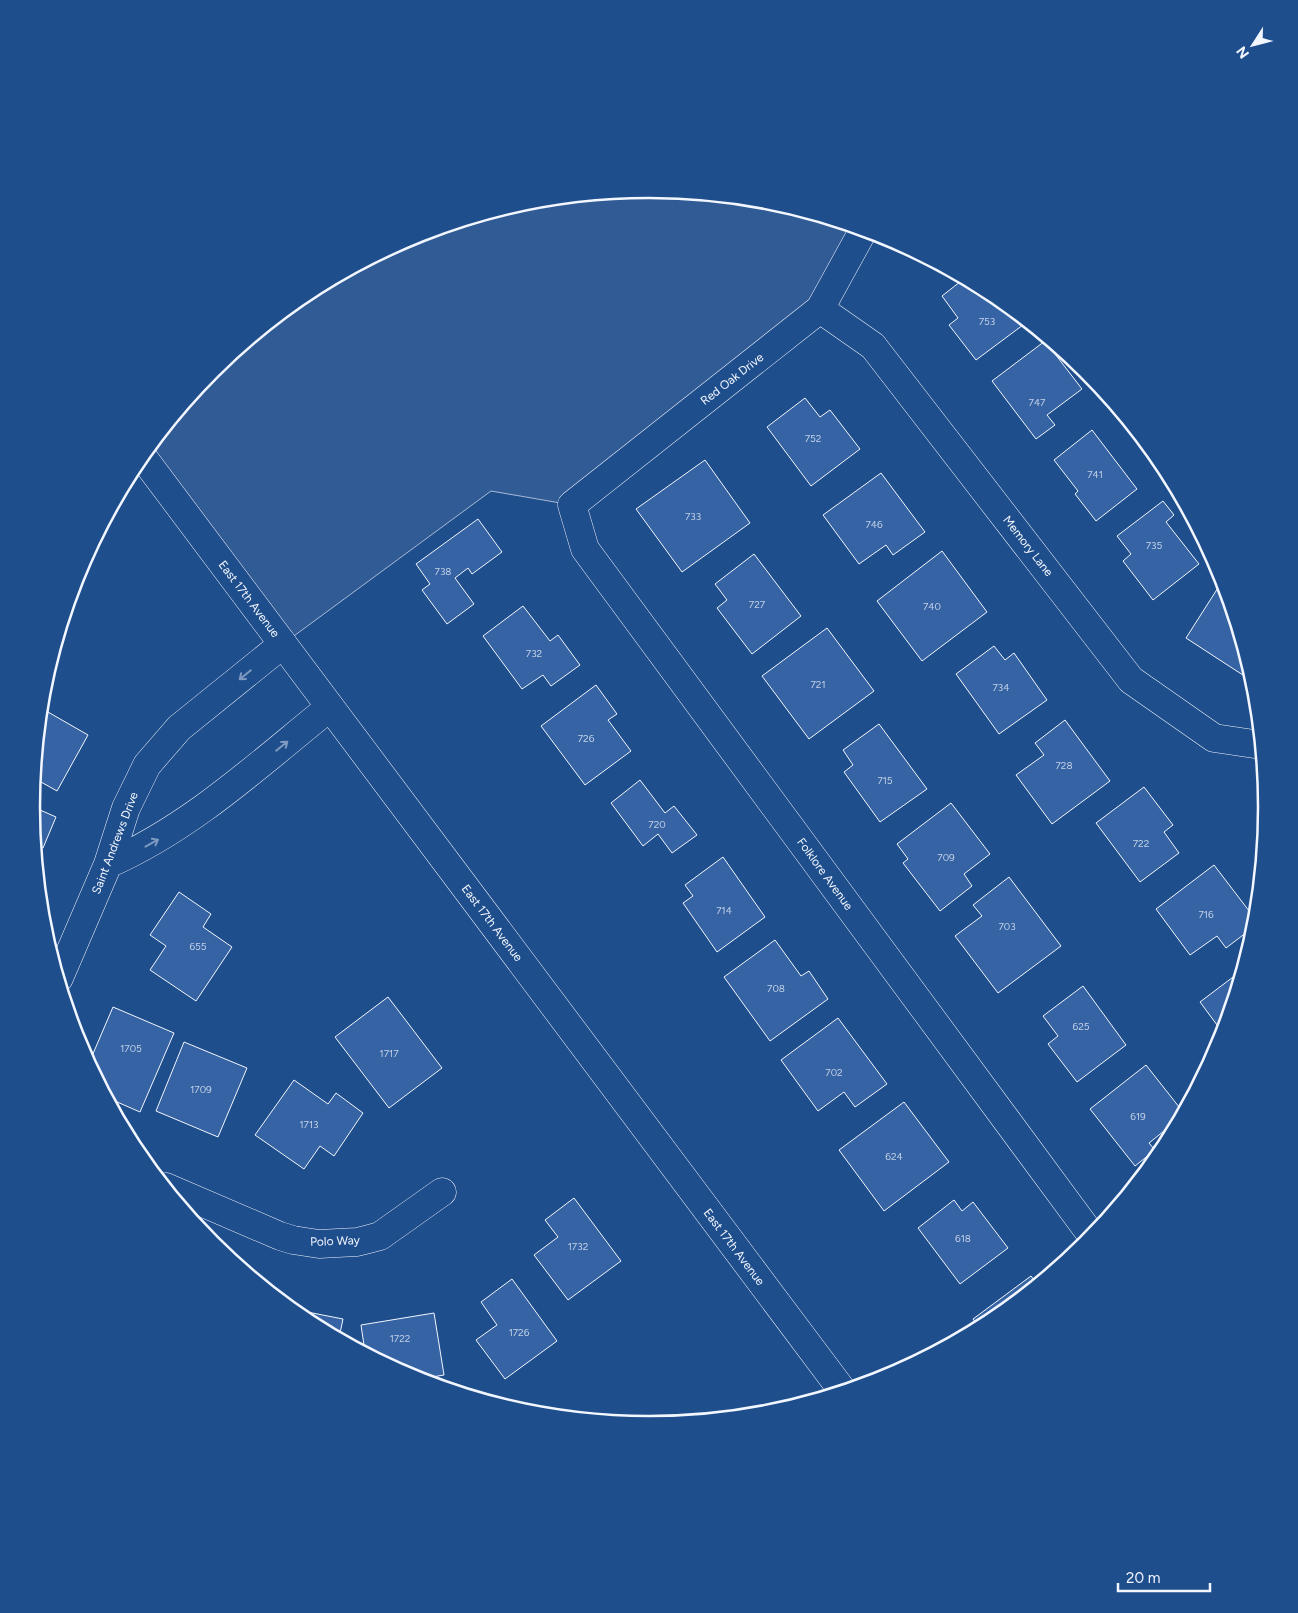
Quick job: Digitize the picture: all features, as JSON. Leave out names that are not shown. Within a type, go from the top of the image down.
[{"type":"street","name":"Red Oak Drive","points":[[572,506],[820,309],[860,236]]},
{"type":"street","name":"Memory Lane","points":[[820,309],[873,346],[1131,680],[1214,738],[1255,744]]},
{"type":"street","name":"East 17th Avenue","points":[[147,463],[838,1385]]},
{"type":"street","name":"Folklore Avenue","points":[[572,506],[585,549],[1087,1229]]},
{"type":"street","name":"Saint Andrews Drive","points":[[62,968],[108,864],[126,808],[147,765],[179,728],[282,644]]},
{"type":"street","points":[[108,864],[154,842],[188,819],[224,793],[330,707]]},
{"type":"street","name":"Polo Way","points":[[178,1192],[280,1236],[319,1244],[357,1242],[380,1236],[442,1192]]},
{"type":"shaded area","points":[[649,198],[689,199],[728,203],[768,209],[807,218],[860,236],[820,309],[572,505],[491,491],[283,644],[147,463],[191,405],[218,376],[278,323],[345,279],[380,260],[416,244],[491,218],[530,209],[570,203],[609,199]]},
{"type":"building","points":[[959,282],[1023,325],[976,360],[949,325],[958,318],[942,296]]},
{"type":"building","points":[[1043,342],[1052,350],[1082,389],[1047,415],[1055,425],[1036,439],[992,381]]},
{"type":"building","points":[[805,398],[820,417],[830,410],[860,449],[811,486],[767,427]]},
{"type":"building","points":[[1092,430],[1137,489],[1096,521],[1075,494],[1078,491],[1054,460]]},
{"type":"building","points":[[705,460],[750,523],[682,572],[636,509]]},
{"type":"building","points":[[881,473],[925,532],[893,555],[886,545],[859,564],[823,515]]},
{"type":"building","points":[[1163,501],[1174,515],[1166,522],[1199,564],[1153,600],[1123,561],[1131,554],[1117,536]]},
{"type":"building","points":[[478,519],[502,552],[472,574],[468,568],[455,578],[474,604],[447,624],[422,590],[430,584],[416,564]]},
{"type":"building","points":[[942,551],[987,612],[922,661],[877,601]]},
{"type":"building","points":[[754,554],[801,616],[752,654],[717,608],[727,600],[715,584]]},
{"type":"building","points":[[1218,588],[1226,611],[1243,675],[1186,638]]},
{"type":"building","points":[[523,606],[550,641],[558,635],[580,665],[551,686],[543,675],[522,689],[483,636]]},
{"type":"building","points":[[827,628],[874,691],[809,739],[762,676]]},
{"type":"building","points":[[994,646],[1005,660],[1014,653],[1047,700],[999,734],[956,674]]},
{"type":"building","points":[[596,685],[617,714],[608,720],[631,751],[585,785],[541,726]]},
{"type":"building","points":[[48,712],[88,735],[57,791],[41,782]]},
{"type":"building","points":[[1065,720],[1110,781],[1052,824],[1016,775],[1044,755],[1035,743]]},
{"type":"building","points":[[879,724],[927,789],[880,822],[844,772],[853,765],[843,750]]},
{"type":"building","points":[[640,780],[665,813],[674,806],[697,835],[672,853],[658,834],[643,846],[611,803]]},
{"type":"building","points":[[1144,787],[1173,825],[1164,832],[1179,853],[1140,882],[1096,823]]},
{"type":"building","points":[[951,803],[990,854],[964,874],[972,886],[940,911],[903,863],[908,859],[897,844]]},
{"type":"building","points":[[40,810],[56,817],[43,848],[41,846]]},
{"type":"building","points":[[723,857],[765,917],[717,952],[683,903],[693,896],[685,885]]},
{"type":"building","points":[[1214,865],[1249,910],[1244,934],[1226,948],[1217,936],[1190,955],[1156,909]]},
{"type":"building","points":[[1009,877],[1061,946],[998,993],[955,936],[982,916],[973,905]]},
{"type":"building","points":[[179,892],[211,914],[203,927],[232,947],[196,1001],[150,970],[166,946],[150,935]]},
{"type":"building","points":[[775,940],[801,976],[809,971],[828,999],[770,1041],[724,977]]},
{"type":"building","points":[[1233,977],[1217,1025],[1200,1002]]},
{"type":"building","points":[[1083,986],[1126,1045],[1077,1082],[1048,1044],[1058,1036],[1043,1016]]},
{"type":"building","points":[[388,997],[442,1068],[389,1108],[335,1037]]},
{"type":"building","points":[[113,1007],[174,1033],[140,1112],[117,1102],[93,1054]]},
{"type":"building","points":[[838,1018],[887,1084],[855,1107],[844,1092],[818,1111],[781,1060]]},
{"type":"building","points":[[184,1042],[247,1068],[218,1137],[156,1111]]},
{"type":"building","points":[[1146,1065],[1179,1106],[1163,1132],[1149,1143],[1153,1148],[1147,1157],[1135,1166],[1090,1109]]},
{"type":"building","points":[[294,1080],[328,1104],[336,1093],[363,1113],[334,1156],[320,1146],[304,1169],[255,1135]]},
{"type":"building","points":[[904,1102],[949,1162],[884,1211],[839,1150]]},
{"type":"building","points":[[574,1198],[621,1261],[568,1300],[534,1255],[558,1237],[545,1220]]},
{"type":"building","points":[[954,1200],[962,1211],[973,1202],[1008,1248],[960,1284],[918,1228]]},
{"type":"building","points":[[1031,1276],[1033,1279],[987,1313],[974,1321],[973,1319]]},
{"type":"building","points":[[512,1279],[557,1341],[505,1379],[476,1340],[497,1325],[481,1302]]},
{"type":"building","points":[[310,1313],[343,1319],[340,1332]]},
{"type":"building","points":[[434,1313],[444,1375],[436,1376],[416,1369],[364,1344],[361,1325]]}]
